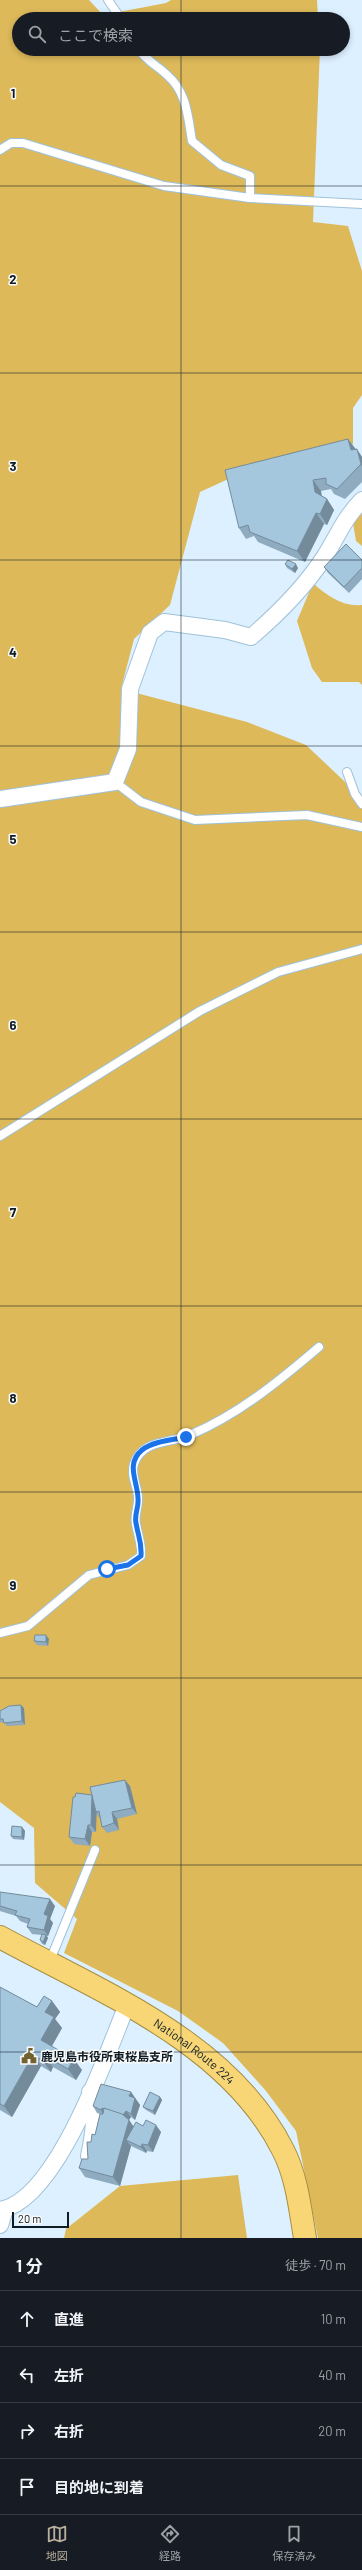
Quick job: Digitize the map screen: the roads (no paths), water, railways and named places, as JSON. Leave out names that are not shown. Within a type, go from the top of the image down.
[{"type":"highway","name":"National Route 224","points":[[0,1937],[127,2006],[187,2041],[236,2084],[260,2110],[284,2151],[296,2189],[305,2238]]},
{"type":"street","points":[[0,799],[115,782],[128,749],[130,689],[150,633],[164,622],[225,630],[252,637],[286,607],[325,556],[346,517],[362,500]]},
{"type":"street","points":[[0,2224],[2,2210],[27,2198],[50,2171],[74,2127],[127,2006]]},
{"type":"street","points":[[88,2163],[93,2141],[94,2100],[90,2092]]},
{"type":"lane","points":[[108,0],[116,12]]},
{"type":"lane","points":[[143,56],[169,76],[186,101],[192,141],[220,165],[250,176],[250,198]]},
{"type":"lane","points":[[0,150],[11,143],[23,143],[164,186],[250,198],[362,204]]},
{"type":"lane","points":[[347,772],[355,794],[362,804]]},
{"type":"lane","points":[[115,782],[141,802],[196,820],[307,815],[362,827]]},
{"type":"lane","points":[[0,1136],[200,1011],[278,972],[362,949]]},
{"type":"lane","points":[[0,1633],[28,1626],[90,1576],[128,1565],[141,1556],[142,1542],[136,1523],[138,1499],[133,1479],[133,1466],[142,1450],[152,1445],[186,1437],[235,1413],[268,1391],[319,1347]]},
{"type":"lane","points":[[49,1964],[95,1850]]},
{"type":"place","name":"鹿児島市役所東桜島支所","points":[[29,2056]]}]
